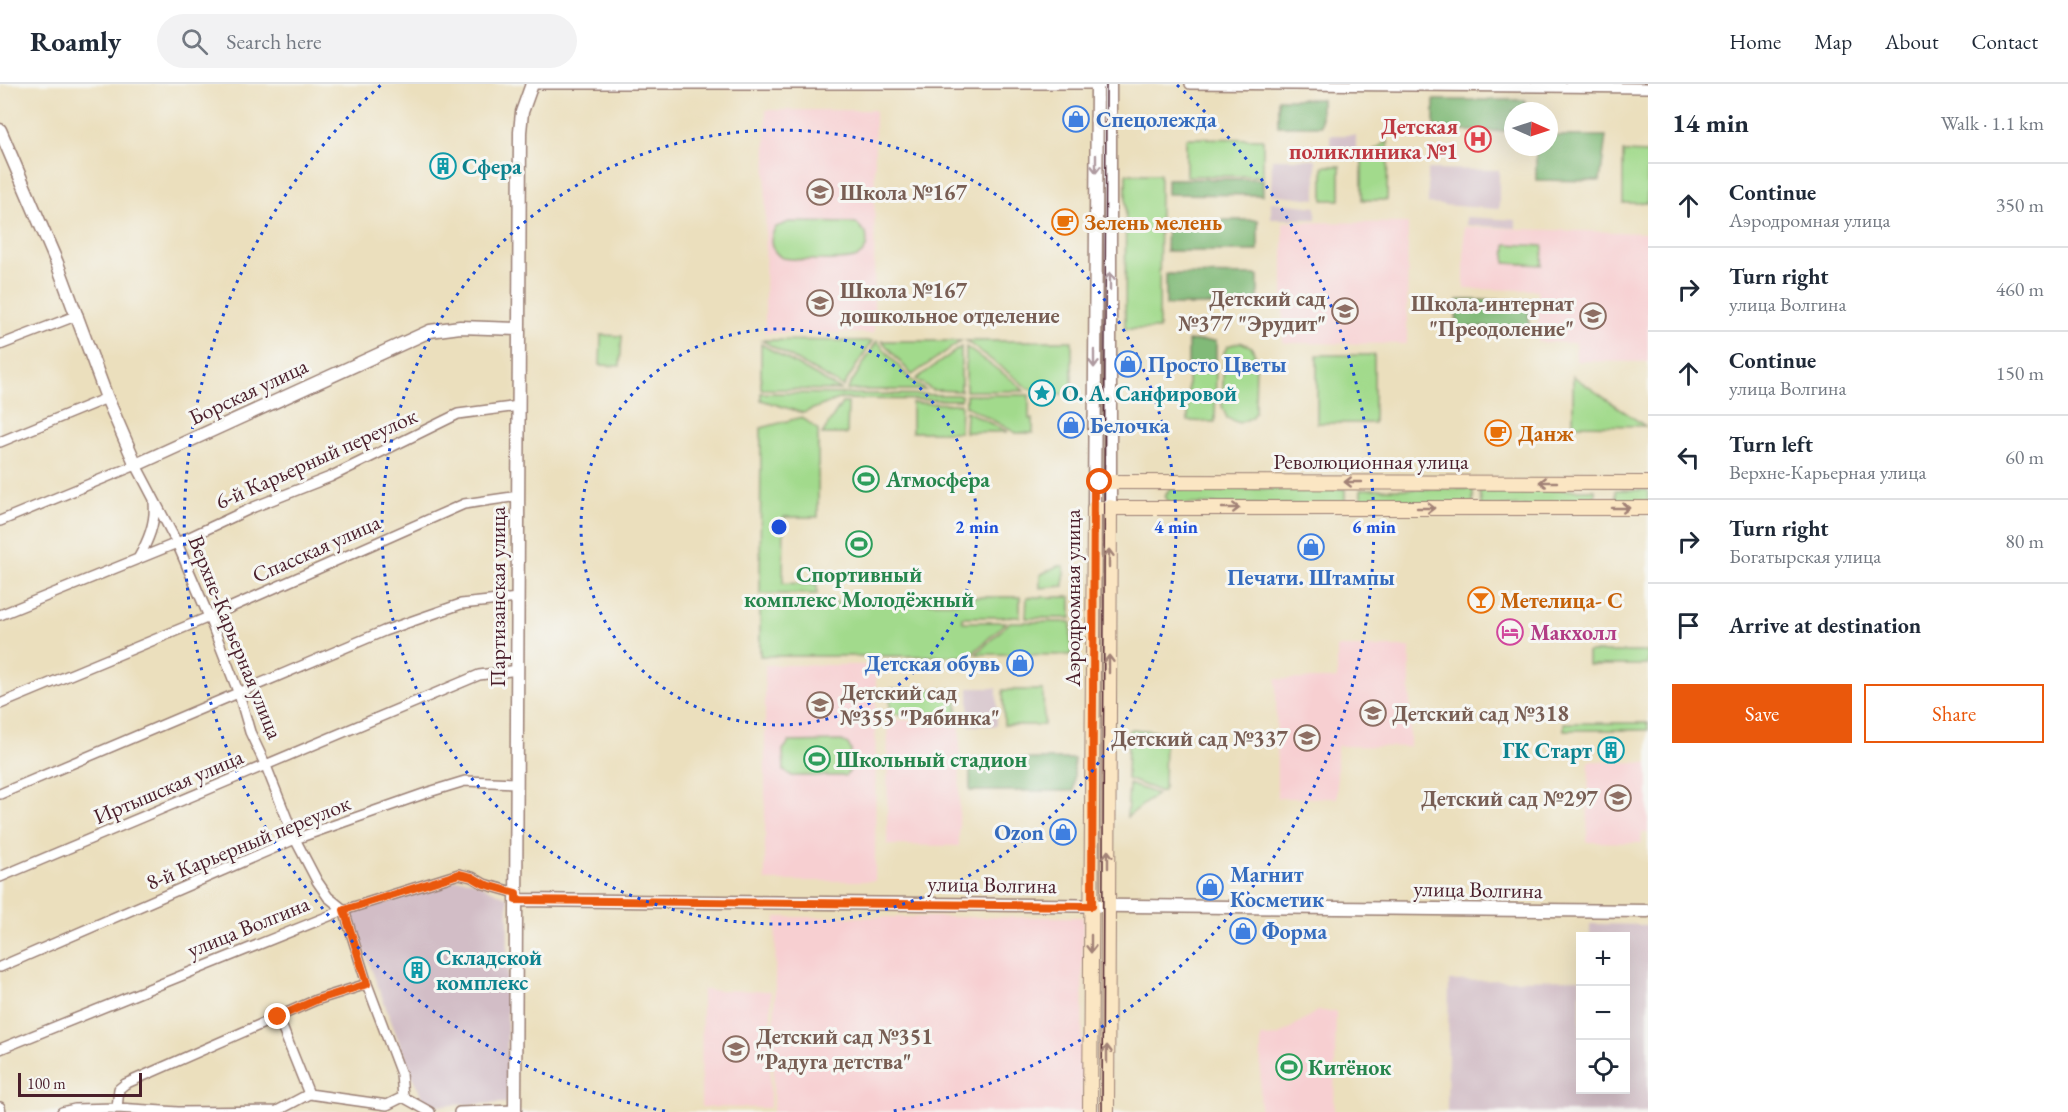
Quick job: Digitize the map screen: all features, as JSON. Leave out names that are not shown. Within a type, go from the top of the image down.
[{"type":"main road","name":"Революционная улица","points":[[1094,482],[1648,483]]},
{"type":"main road","points":[[1168,482],[1161,488],[1159,496],[1161,502],[1169,507]]},
{"type":"main road","name":"Аэродромная улица","points":[[1107,1112],[1110,507]]},
{"type":"main road","name":"Революционная улица","points":[[1094,508],[1648,508]]},
{"type":"main road","name":"Аэродромная улица","points":[[1090,1112],[1094,508]]},
{"type":"street","points":[[531,84],[1115,84]]},
{"type":"street","name":"Партизанская улица","points":[[515,1111],[520,122],[531,84]]},
{"type":"street","name":"Аэродромная улица","points":[[1094,508],[1096,84]]},
{"type":"street","name":"Аэродромная улица","points":[[1110,84],[1110,507]]},
{"type":"street","points":[[1190,84],[1648,88]]},
{"type":"street","name":"Верхне-Карьерная улица","points":[[0,130],[78,315],[107,398],[136,465],[177,543],[209,617],[239,694],[250,732],[296,839],[317,881],[328,897],[344,910],[367,984],[401,1074],[403,1097]]},
{"type":"street","points":[[0,345],[78,315]]},
{"type":"street","name":"Борская улица","points":[[0,521],[136,465],[429,331],[460,327],[519,329]]},
{"type":"street","points":[[0,442],[107,398]]},
{"type":"street","name":"6-й Карьерный переулок","points":[[0,615],[177,543],[254,507],[330,477],[458,414],[519,406]]},
{"type":"street","name":"Спасская улица","points":[[0,704],[209,617],[464,504],[519,496]]},
{"type":"street","points":[[138,559],[151,532],[155,512],[154,500]]},
{"type":"street","points":[[0,794],[384,631],[460,604],[518,598]]},
{"type":"street","name":"Иртышская улица","points":[[0,877],[479,675],[518,670]]},
{"type":"street","name":"8-й Карьерный переулок","points":[[0,967],[296,839],[465,781],[517,783]]},
{"type":"street","name":"улица Волгина","points":[[0,1049],[344,910],[459,874],[472,877],[516,896],[1092,906],[1648,911]]},
{"type":"street","points":[[117,1108],[119,1089],[125,1084],[316,1000],[367,984]]},
{"type":"street","points":[[278,1017],[309,1094]]},
{"type":"street","points":[[62,1112],[75,1109],[117,1108],[178,1112],[277,1111],[309,1094],[387,1105],[403,1097],[430,1112]]},
{"type":"street","points":[[0,1107],[1,1112]]},
{"type":"street","points":[[459,1112],[515,1111]]},
{"type":"shaded area","name":"Школа №167","points":[[766,110],[875,110],[874,333],[765,333]]},
{"type":"shaded area","points":[[1330,135],[1356,135],[1356,155],[1330,155]]},
{"type":"shaded area","points":[[1272,159],[1316,159],[1316,199],[1271,194]]},
{"type":"shaded area","points":[[1428,169],[1499,170],[1499,209],[1428,204]]},
{"type":"shaded area","points":[[1271,202],[1316,207],[1316,219],[1271,219]]},
{"type":"shaded area","points":[[1466,217],[1516,220],[1516,228],[1466,225]]},
{"type":"shaded area","name":"Детский сад №377 \"Эрудит\"","points":[[1283,222],[1408,223],[1407,344],[1283,343]]},
{"type":"shaded area","name":"Школа-интернат \"Преодоление\"","points":[[1464,227],[1648,233],[1648,362],[1576,361],[1575,343],[1538,342],[1538,290],[1464,289]]},
{"type":"shaded area","points":[[1337,647],[1410,647],[1410,747],[1337,746],[1337,798],[1277,798],[1276,679],[1337,679]]},
{"type":"shaded area","points":[[765,665],[876,665],[875,881],[765,881]]},
{"type":"shaded area","points":[[969,688],[997,688],[997,726],[969,726]]},
{"type":"shaded area","points":[[888,720],[960,720],[959,846],[887,845]]},
{"type":"shaded area","name":"Детский сад №297","points":[[1589,761],[1648,763],[1648,833],[1642,833],[1641,843],[1587,842]]},
{"type":"shaded area","points":[[459,879],[471,880],[508,898],[507,1103],[426,1106],[410,1071],[350,913]]},
{"type":"shaded area","points":[[776,917],[1083,917],[1082,1112],[773,1112]]},
{"type":"shaded area","points":[[1590,924],[1648,925],[1648,1112],[1447,1112],[1449,981],[1576,979],[1576,1094],[1630,1094],[1630,932],[1590,932]]},
{"type":"shaded area","name":"Детский сад №351 \"Радуга детства\"","points":[[702,990],[771,991],[770,1108],[701,1107]]},
{"type":"shaded area","points":[[1317,1011],[1336,1011],[1334,1112],[1260,1112],[1261,1037],[1278,1036]]},
{"type":"green space","points":[[1278,99],[1321,99],[1321,126],[1278,126]]},
{"type":"green space","points":[[1434,100],[1525,100],[1525,102],[1504,102],[1504,131],[1434,131]]},
{"type":"green space","points":[[1558,136],[1606,136],[1600,181],[1536,180],[1536,156],[1558,156]]},
{"type":"green space","points":[[1186,138],[1263,139],[1263,176],[1186,176]]},
{"type":"green space","points":[[1388,141],[1387,200],[1362,200],[1362,160]]},
{"type":"green space","points":[[1623,152],[1648,153],[1647,203],[1623,203]]},
{"type":"green space","points":[[1323,166],[1340,166],[1340,200],[1323,200]]},
{"type":"green space","points":[[1126,174],[1160,174],[1159,329],[1125,329]]},
{"type":"green space","points":[[1167,179],[1263,179],[1263,195],[1167,194]]},
{"type":"green space","points":[[1167,220],[1258,220],[1258,251],[1166,251]]},
{"type":"green space","points":[[789,222],[856,223],[866,233],[866,247],[863,253],[851,259],[782,258],[773,248],[771,240],[776,227]]},
{"type":"green space","points":[[1506,244],[1543,246],[1542,265],[1505,263]]},
{"type":"green space","points":[[1166,274],[1258,275],[1258,305],[1166,305]]},
{"type":"green space","points":[[1457,300],[1529,300],[1529,328],[1456,327]]},
{"type":"green space","points":[[601,335],[622,336],[620,366],[600,365]]},
{"type":"green space","points":[[761,340],[871,341],[872,341],[843,387]]},
{"type":"green space","points":[[877,341],[910,379],[925,390],[847,390]]},
{"type":"green space","points":[[882,341],[961,341],[912,375]]},
{"type":"green space","points":[[966,341],[1072,341],[1072,394],[1055,394],[1054,389],[1028,389]]},
{"type":"green space","points":[[1188,341],[1216,341],[1216,366],[1188,366]]},
{"type":"green space","points":[[1240,342],[1252,347],[1256,359],[1255,412],[1251,418],[1239,423],[1227,418],[1222,406],[1224,352],[1228,346]]},
{"type":"green space","points":[[761,344],[841,390],[761,389]]},
{"type":"green space","points":[[961,347],[961,391],[932,390],[916,379]]},
{"type":"green space","points":[[966,347],[1015,382],[1024,391],[966,391]]},
{"type":"green space","points":[[1317,355],[1374,355],[1374,423],[1317,423]]},
{"type":"green space","points":[[1188,372],[1216,372],[1215,422],[1188,421]]},
{"type":"green space","points":[[1573,376],[1645,426],[1573,425]]},
{"type":"green space","points":[[761,393],[961,395],[961,400],[839,399],[803,413],[761,400]]},
{"type":"green space","points":[[966,395],[1029,395],[1029,419],[1033,419],[1033,433],[1016,433],[966,406]]},
{"type":"green space","points":[[842,403],[848,403],[847,434],[822,434]]},
{"type":"green space","points":[[912,403],[961,404],[960,432],[912,432]]},
{"type":"green space","points":[[966,411],[1008,432],[965,432]]},
{"type":"green space","points":[[802,417],[818,430],[818,517],[784,517],[783,583],[817,584],[817,594],[760,594],[761,428]]},
{"type":"green space","points":[[1170,488],[1345,489],[1345,505],[1170,504],[1165,496]]},
{"type":"green space","points":[[1361,489],[1473,489],[1473,506],[1361,506]]},
{"type":"green space","points":[[1480,490],[1595,490],[1595,506],[1481,506]]},
{"type":"green space","points":[[1616,490],[1648,490],[1648,506],[1616,505]]},
{"type":"green space","points":[[1057,566],[1064,566],[1064,586],[1040,588],[1040,575]]},
{"type":"green space","points":[[959,597],[1020,597],[1020,617],[962,617],[963,622],[1006,622],[970,656],[760,656],[760,602],[958,603]]},
{"type":"green space","points":[[1027,597],[1071,597],[1071,618],[1026,618]]},
{"type":"green space","points":[[1010,622],[1071,622],[1071,655],[976,654]]},
{"type":"green space","points":[[1588,652],[1648,652],[1648,665],[1588,665]]},
{"type":"green space","points":[[890,689],[957,689],[957,715],[890,714]]},
{"type":"green space","points":[[1003,690],[1043,690],[1044,725],[1004,725]]},
{"type":"green space","points":[[1564,723],[1648,723],[1648,730],[1564,730]]},
{"type":"green space","points":[[1129,730],[1165,732],[1162,792],[1127,779],[1128,736]]},
{"type":"green space","name":"Школьный стадион","points":[[842,741],[848,744],[851,750],[850,771],[845,776],[792,776],[784,771],[783,750],[789,742]]},
{"type":"green space","points":[[970,759],[1074,759],[1074,791],[970,791]]},
{"type":"green space","points":[[1129,784],[1157,794],[1127,817]]},
{"type":"tram line","points":[[1102,1112],[1106,84]]},
{"type":"place","name":"Спецолежда","points":[[1076,119]]},
{"type":"place","name":"Детская поликлиника №1","points":[[1478,139]]},
{"type":"place","name":"Сфера","points":[[443,166]]},
{"type":"place","name":"Школа №167","points":[[820,192]]},
{"type":"place","name":"Зелень мелень","points":[[1065,222]]},
{"type":"place","name":"Школа №167 дошкольное отделение","points":[[820,303]]},
{"type":"place","name":"Детский сад №377 \"Эрудит\"","points":[[1345,311]]},
{"type":"place","name":"Школа-интернат \"Преодоление\"","points":[[1593,316]]},
{"type":"place","name":"Просто Цветы","points":[[1128,364]]},
{"type":"place","name":"О. А. Санфировой","points":[[1042,393]]},
{"type":"place","name":"Белочка","points":[[1071,425]]},
{"type":"place","name":"Данж","points":[[1498,433]]},
{"type":"place","name":"Атмосфера","points":[[866,479]]},
{"type":"place","name":"Спортивный комплекс Молодёжный","points":[[859,544]]},
{"type":"place","name":"Печати. Штампы","points":[[1311,547]]},
{"type":"place","name":"Метелица- С","points":[[1481,600]]},
{"type":"place","name":"Макхолл","points":[[1510,632]]},
{"type":"place","name":"Детская обувь","points":[[1020,663]]},
{"type":"place","name":"Детский сад №355 \"Рябинка\"","points":[[820,705]]},
{"type":"place","name":"Детский сад №318","points":[[1373,713]]},
{"type":"place","name":"Детский сад №337","points":[[1307,738]]},
{"type":"place","name":"ГК Старт","points":[[1611,750]]},
{"type":"place","name":"Школьный стадион","points":[[817,759]]},
{"type":"place","name":"Детский сад №297","points":[[1618,798]]},
{"type":"place","name":"Ozon","points":[[1063,832]]},
{"type":"place","name":"Магнит Косметик","points":[[1210,887]]},
{"type":"place","name":"Форма","points":[[1243,931]]},
{"type":"place","name":"Складской комплекс","points":[[417,970]]},
{"type":"place","name":"Детский сад №351 \"Радуга детства\"","points":[[736,1049]]},
{"type":"place","name":"Китёнок","points":[[1289,1067]]},
{"type":"route","points":[[278,1017],[316,1000],[367,984],[344,910],[459,874],[516,893],[516,900],[1092,906],[1094,482],[1100,482]]}]
